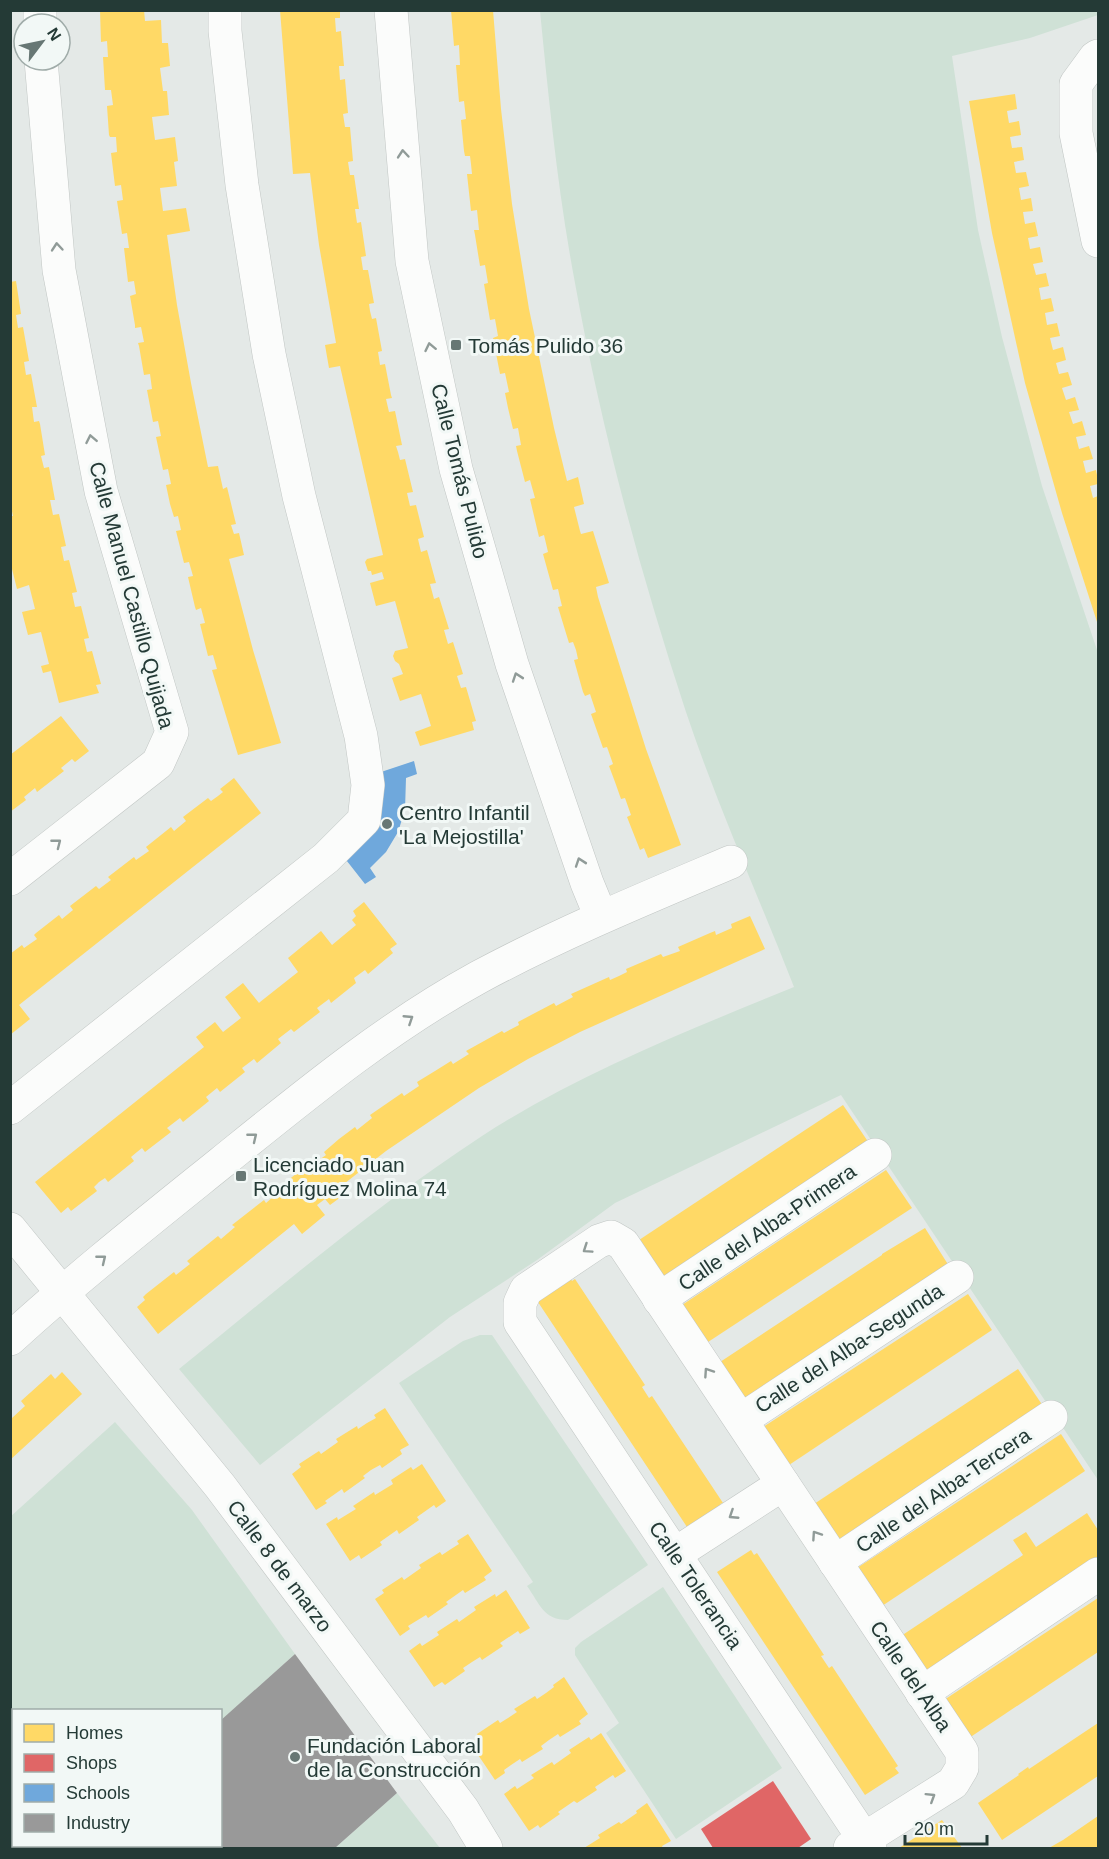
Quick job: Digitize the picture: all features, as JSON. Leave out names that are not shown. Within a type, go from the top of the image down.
[{"type":"street","points":[[10,1108],[326,858],[364,820],[368,785],[362,736],[299,496],[269,354],[242,185],[225,32],[225,10]]},
{"type":"street","name":"Calle Tomás Pulido","points":[[392,10],[412,261],[456,469],[512,664],[587,884],[601,917]]},
{"type":"street","points":[[1097,57],[1077,84],[1076,133],[1098,240]]},
{"type":"street","name":"Calle Manuel Castillo Quijada","points":[[10,879],[158,763],[172,732],[101,491],[59,270],[42,72]]},
{"type":"street","points":[[10,1340],[61,1293],[332,1073],[400,1025],[479,977],[601,917],[731,862]]},
{"type":"street","name":"Calle del Alba-Primera","points":[[659,1299],[875,1155]]},
{"type":"street","name":"Calle 8 de marzo","points":[[10,1229],[226,1495],[463,1810],[486,1848]]},
{"type":"street","name":"Calle del Alba","points":[[520,1322],[520,1304],[526,1290],[599,1241],[611,1237],[623,1244],[962,1752],[962,1768],[953,1783],[861,1845]]},
{"type":"street","name":"Calle del Alba-Segunda","points":[[741,1420],[957,1277]]},
{"type":"street","name":"Calle Tolerancia","points":[[520,1322],[675,1554],[861,1845]]},
{"type":"street","name":"Calle del Alba-Tercera","points":[[835,1562],[1051,1417]]},
{"type":"street","points":[[675,1554],[783,1484]]},
{"type":"street","points":[[922,1693],[1098,1574]]},
{"type":"green space","points":[[540,11],[1098,11],[1098,15],[1030,38],[952,56],[978,230],[1002,337],[1042,486],[1098,653],[1098,1480],[841,1095],[615,1203],[537,1260],[450,1317],[260,1465],[179,1369],[365,1219],[442,1163],[519,1113],[634,1054],[794,987],[724,816],[686,712],[653,606],[609,446],[585,337],[569,249],[554,147]]},
{"type":"green space","points":[[480,1335],[492,1335],[648,1565],[568,1620],[547,1614],[539,1605],[527,1586],[533,1582],[399,1383],[463,1341]]},
{"type":"green space","points":[[115,1422],[192,1510],[295,1654],[222,1720],[222,1709],[12,1709],[12,1847],[82,1847],[80,1848],[11,1848],[10,1517]]},
{"type":"green space","points":[[663,1587],[782,1768],[676,1839],[606,1733],[619,1723],[575,1655],[575,1648],[581,1642]]},
{"type":"green space","points":[[397,1793],[440,1848],[335,1848]]},
{"type":"building: Homes","points":[[100,10],[144,10],[145,21],[161,20],[162,43],[168,43],[170,66],[160,68],[163,91],[167,91],[169,115],[152,117],[155,140],[175,137],[178,161],[174,162],[177,186],[160,188],[163,211],[186,208],[190,231],[167,235],[177,305],[208,467],[218,466],[223,489],[227,487],[236,524],[231,525],[234,534],[239,533],[244,555],[229,559],[281,743],[238,755],[212,670],[217,669],[213,655],[208,656],[200,624],[205,623],[201,608],[196,610],[195,607],[188,577],[193,576],[189,562],[184,563],[176,531],[181,530],[178,516],[174,517],[170,504],[166,485],[171,484],[168,469],[163,470],[156,437],[161,436],[158,421],[153,422],[147,390],[152,389],[150,374],[144,375],[138,343],[144,342],[141,327],[135,328],[130,296],[136,294],[134,281],[128,282],[124,248],[129,248],[127,233],[122,234],[117,201],[123,200],[121,185],[115,186],[111,153],[117,152],[116,137],[109,135],[107,106],[113,105],[111,90],[105,90],[103,57],[108,57],[107,41],[101,42]]},
{"type":"building: Homes","points":[[280,10],[340,10],[340,18],[335,18],[336,32],[341,31],[344,66],[339,66],[340,80],[345,79],[348,113],[343,114],[345,127],[350,127],[353,161],[348,162],[350,175],[354,175],[359,209],[355,209],[357,223],[361,222],[366,256],[361,257],[363,270],[368,270],[374,303],[369,304],[370,311],[372,319],[376,318],[382,351],[378,352],[380,365],[385,364],[392,398],[386,399],[389,412],[395,411],[402,445],[396,446],[400,460],[405,459],[413,492],[407,493],[410,506],[416,505],[424,537],[418,539],[421,552],[427,550],[436,583],[430,584],[434,599],[439,597],[449,629],[444,630],[448,644],[453,642],[463,674],[457,676],[461,688],[466,687],[476,721],[472,722],[474,730],[420,746],[415,732],[431,726],[421,694],[400,701],[392,678],[403,674],[393,656],[395,651],[408,648],[395,601],[376,606],[370,583],[384,579],[382,572],[372,575],[365,562],[367,559],[383,555],[340,366],[329,368],[325,345],[336,343],[319,245],[310,173],[293,174]]},
{"type":"building: Homes","points":[[451,10],[493,10],[512,204],[529,309],[554,428],[567,481],[578,477],[584,504],[574,507],[580,531],[581,534],[593,531],[609,583],[596,587],[598,597],[646,749],[681,845],[648,858],[644,848],[640,850],[627,817],[631,815],[625,798],[621,799],[609,766],[613,764],[607,747],[603,748],[591,714],[596,712],[590,694],[585,696],[583,692],[574,660],[578,659],[576,650],[573,642],[569,643],[558,607],[562,606],[558,589],[553,590],[543,554],[548,552],[544,535],[539,537],[530,499],[535,498],[530,480],[525,482],[517,451],[516,446],[521,445],[518,428],[513,429],[508,408],[505,393],[509,392],[505,373],[500,374],[493,338],[498,336],[495,319],[490,320],[484,284],[488,283],[485,265],[480,266],[474,230],[479,230],[477,210],[471,211],[467,174],[472,174],[470,156],[465,156],[464,151],[461,120],[466,119],[464,101],[459,102],[456,65],[460,65],[459,45],[454,46]]},
{"type":"building: Homes","points":[[1015,94],[1017,109],[1007,111],[1009,123],[1019,121],[1021,135],[1010,137],[1012,148],[1022,147],[1024,160],[1014,162],[1016,173],[1026,172],[1029,186],[1019,188],[1021,200],[1031,198],[1033,211],[1023,212],[1025,224],[1035,222],[1038,236],[1028,238],[1030,249],[1040,247],[1043,262],[1033,264],[1036,275],[1046,273],[1049,286],[1039,288],[1041,300],[1051,298],[1054,311],[1045,313],[1047,325],[1057,323],[1060,336],[1050,338],[1053,350],[1063,347],[1066,360],[1056,363],[1059,374],[1068,372],[1072,385],[1062,388],[1066,400],[1075,397],[1079,410],[1069,412],[1073,424],[1082,421],[1086,435],[1076,437],[1079,449],[1089,446],[1093,459],[1083,461],[1086,473],[1096,470],[1098,480],[1098,484],[1090,486],[1093,498],[1098,496],[1098,625],[1062,513],[1025,383],[992,233],[969,101]]},
{"type":"building: Homes","points":[[16,281],[21,314],[16,315],[18,328],[23,327],[29,361],[24,362],[26,375],[31,374],[37,407],[32,407],[34,422],[39,421],[40,424],[45,455],[41,456],[44,468],[49,467],[55,500],[50,500],[53,515],[59,514],[66,546],[61,547],[64,561],[69,560],[77,592],[72,593],[75,607],[81,606],[89,638],[84,639],[87,652],[92,651],[101,684],[96,685],[99,693],[59,703],[51,671],[43,673],[41,666],[49,664],[41,632],[28,635],[22,612],[35,609],[29,585],[17,589],[10,561],[10,516],[13,516],[10,502],[10,282]]},
{"type":"building: Homes","points":[[61,716],[89,751],[75,762],[72,759],[61,768],[64,771],[37,792],[35,788],[24,797],[26,800],[10,812],[10,755]]},
{"type":"building: Homes","points":[[234,778],[261,813],[19,1005],[30,1019],[10,1035],[10,954],[22,945],[24,948],[37,939],[34,935],[36,933],[59,915],[62,919],[73,910],[70,906],[96,886],[99,889],[111,880],[108,877],[134,857],[136,860],[149,851],[146,847],[171,827],[174,831],[186,821],[183,817],[208,798],[211,801],[218,796],[223,792],[220,789]]},
{"type":"building: Homes","points":[[364,902],[397,944],[390,949],[393,953],[368,974],[365,970],[354,978],[356,983],[331,1003],[329,999],[317,1008],[320,1012],[294,1032],[291,1029],[278,1039],[281,1043],[257,1063],[254,1059],[242,1068],[245,1072],[220,1092],[217,1088],[206,1097],[209,1101],[183,1122],[180,1118],[167,1128],[171,1132],[145,1152],[142,1148],[137,1152],[131,1157],[134,1161],[108,1182],[105,1178],[99,1182],[94,1187],[97,1191],[71,1211],[68,1207],[61,1213],[35,1182],[204,1047],[196,1037],[215,1022],[223,1032],[241,1018],[225,997],[243,983],[259,1003],[298,972],[288,958],[321,931],[332,945],[356,925],[352,920],[356,916],[353,911]]},
{"type":"building: Homes","points":[[750,916],[765,949],[580,1032],[479,1088],[386,1151],[340,1187],[345,1194],[330,1205],[325,1199],[317,1205],[325,1215],[302,1234],[294,1224],[158,1334],[137,1307],[145,1300],[143,1297],[146,1294],[174,1272],[176,1275],[190,1264],[187,1261],[218,1236],[221,1239],[235,1227],[232,1225],[264,1200],[266,1203],[281,1190],[278,1188],[310,1163],[312,1166],[326,1155],[324,1152],[339,1139],[355,1127],[357,1130],[372,1118],[370,1115],[402,1093],[404,1096],[419,1086],[417,1082],[451,1061],[453,1064],[469,1054],[466,1051],[502,1031],[504,1033],[519,1025],[518,1022],[554,1003],[556,1006],[573,997],[571,994],[609,977],[610,980],[627,972],[626,969],[661,954],[663,957],[680,951],[678,947],[715,931],[716,935],[732,928],[731,924]]},
{"type":"building: Homes","points":[[843,1105],[869,1143],[662,1280],[636,1242]]},
{"type":"building: Homes","points":[[886,1170],[912,1208],[705,1344],[679,1307]]},
{"type":"building: Homes","points":[[925,1228],[949,1266],[743,1402],[717,1364]]},
{"type":"building: Homes","points":[[570,1277],[572,1281],[575,1279],[645,1385],[642,1387],[649,1398],[652,1396],[723,1503],[720,1504],[723,1508],[689,1530],[536,1299]]},
{"type":"building: Homes","points":[[968,1294],[992,1330],[786,1467],[760,1429]]},
{"type":"building: Homes","points":[[1018,1369],[1043,1406],[837,1544],[811,1506]]},
{"type":"building: Homes","points":[[62,1372],[82,1394],[10,1460],[10,1416],[12,1418],[25,1406],[21,1401],[51,1374],[55,1379]]},
{"type":"building: Homes","points":[[385,1408],[409,1445],[400,1450],[402,1454],[382,1468],[380,1465],[371,1470],[363,1476],[365,1478],[344,1493],[342,1489],[316,1510],[292,1474],[301,1467],[299,1464],[319,1451],[321,1454],[338,1442],[336,1439],[376,1418],[374,1415]]},
{"type":"building: Homes","points":[[1061,1434],[1085,1471],[879,1608],[854,1570]]},
{"type":"building: Homes","points":[[422,1464],[446,1501],[436,1508],[434,1505],[417,1517],[419,1520],[399,1534],[397,1530],[380,1542],[382,1545],[361,1559],[359,1555],[350,1561],[326,1524],[356,1509],[353,1506],[374,1492],[375,1495],[393,1484],[391,1480],[411,1467],[413,1470]]},
{"type":"building: Homes","points":[[1087,1513],[1098,1530],[1098,1560],[923,1676],[898,1638],[1023,1555],[1013,1540],[1026,1532],[1036,1547]]},
{"type":"building: Homes","points":[[468,1534],[492,1571],[484,1577],[486,1580],[465,1593],[463,1590],[428,1618],[426,1615],[408,1626],[410,1629],[400,1636],[375,1599],[384,1593],[382,1590],[402,1577],[404,1580],[421,1568],[419,1565],[440,1552],[442,1555],[459,1544],[457,1541]]},
{"type":"building: Homes","points":[[751,1550],[754,1555],[757,1553],[824,1655],[821,1656],[829,1668],[832,1666],[898,1766],[895,1768],[899,1773],[865,1795],[717,1572]]},
{"type":"building: Homes","points":[[506,1590],[530,1628],[520,1634],[518,1631],[500,1643],[503,1646],[482,1660],[480,1657],[463,1668],[465,1671],[445,1685],[442,1682],[434,1687],[409,1651],[420,1643],[422,1646],[439,1635],[437,1632],[457,1619],[459,1622],[476,1610],[474,1607]]},
{"type":"building: Homes","points":[[1098,1598],[1098,1652],[966,1740],[941,1702]]},
{"type":"building: Homes","points":[[564,1677],[588,1714],[579,1721],[581,1724],[560,1737],[558,1734],[541,1746],[543,1749],[522,1762],[520,1759],[504,1770],[505,1773],[495,1780],[470,1743],[479,1737],[477,1734],[498,1720],[500,1723],[508,1718],[517,1712],[514,1709],[535,1696],[537,1699]]},
{"type":"building: Homes","points":[[1098,1723],[1098,1776],[1002,1840],[978,1803],[1028,1767],[1029,1769]]},
{"type":"building: Homes","points":[[601,1733],[626,1771],[615,1778],[613,1775],[595,1787],[597,1790],[577,1803],[574,1801],[540,1828],[538,1825],[529,1831],[504,1794],[515,1786],[517,1789],[534,1778],[531,1775],[552,1762],[554,1765],[571,1753],[569,1750],[589,1737],[591,1740]]},
{"type":"building: Homes","points":[[647,1803],[671,1841],[662,1846],[663,1848],[584,1848],[600,1838],[598,1835],[619,1822],[621,1824]]},
{"type":"building: Homes","points":[[1098,1816],[1098,1848],[1049,1848],[1063,1840]]},
{"type":"building: Homes","points":[[942,1820],[962,1848],[899,1848]]},
{"type":"building: Shops","points":[[773,1781],[811,1839],[798,1848],[713,1848],[701,1829]]},
{"type":"building: Schools","name":"Centro Infantil 'La Mejostilla'","points":[[414,761],[417,774],[406,778],[405,810],[398,832],[386,852],[370,868],[376,877],[365,884],[343,856],[381,772]]},
{"type":"building: Industry","name":"Fundación Laboral de la Construcción","points":[[295,1654],[397,1793],[335,1848],[80,1848],[222,1847],[222,1719]]},
{"type":"place","name":"Tomás Pulido 36","points":[[456,345]]},
{"type":"place","name":"Centro Infantil 'La Mejostilla'","points":[[387,824]]},
{"type":"place","name":"Licenciado Juan Rodríguez Molina 74","points":[[241,1176]]},
{"type":"place","name":"Fundación Laboral de la Construcción","points":[[295,1757]]}]
